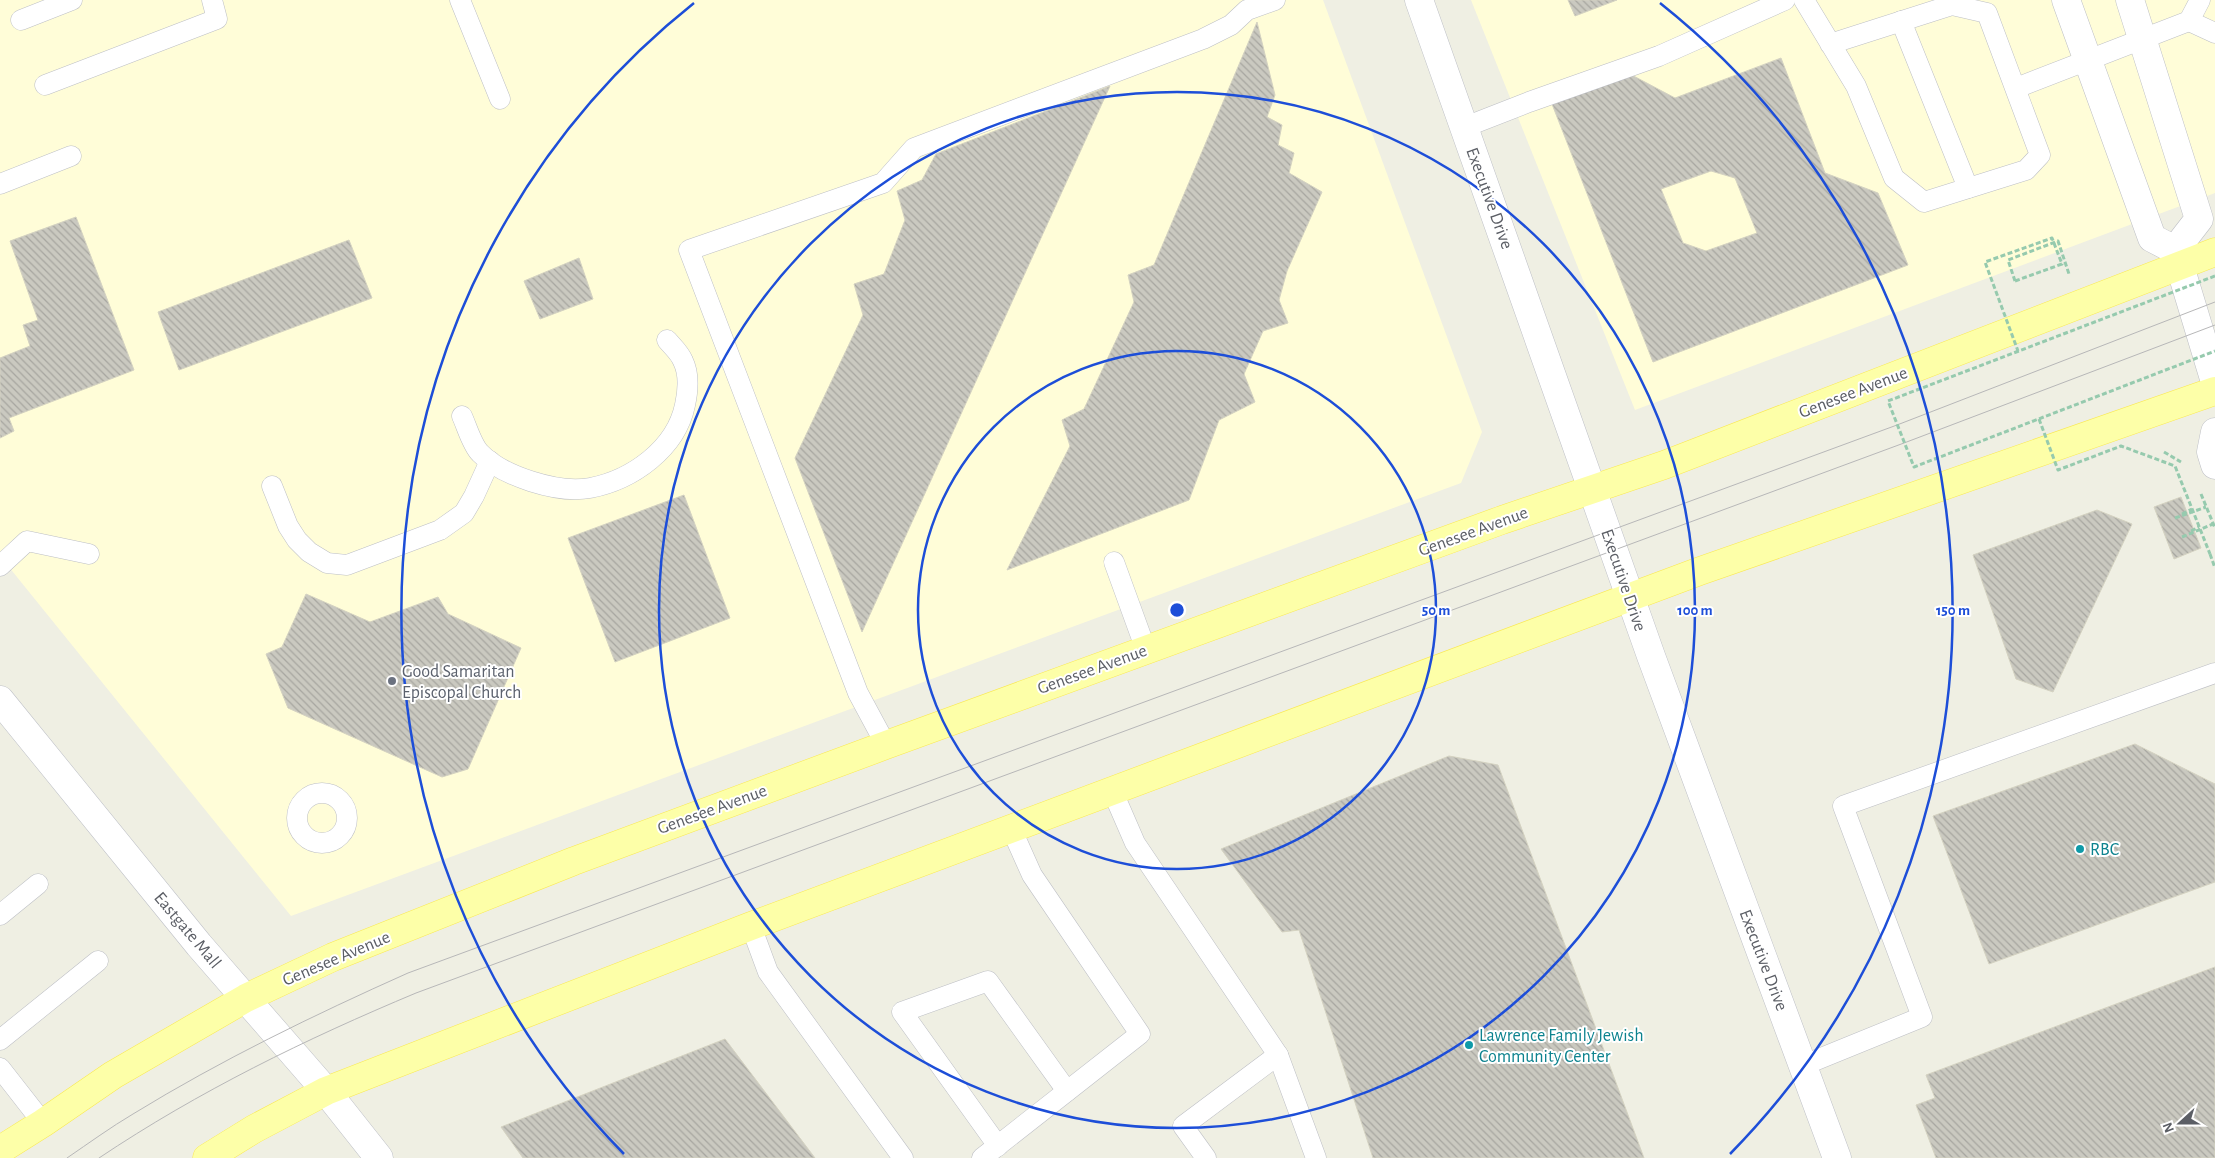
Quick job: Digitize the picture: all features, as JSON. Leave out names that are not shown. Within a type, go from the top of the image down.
[{"type":"main road","name":"Genesee Avenue","points":[[0,1150],[43,1123],[113,1074],[246,998],[333,957],[565,864],[886,745],[1502,520],[1664,465],[2178,258],[2215,252]]},
{"type":"main road","points":[[207,1158],[254,1129],[326,1091],[751,926],[1700,570],[2215,392]]},
{"type":"street","name":"Executive Drive","points":[[1418,0],[1630,597],[1837,1158]]},
{"type":"street","points":[[2066,0],[2152,238],[2178,258],[2215,382]]},
{"type":"street","points":[[2130,0],[2198,219],[2178,258]]},
{"type":"street","points":[[2215,432],[2211,452],[2215,465]]},
{"type":"street","name":"Eastgate Mall","points":[[0,700],[199,945],[326,1091],[379,1158]]},
{"type":"lane","points":[[21,20],[72,0]]},
{"type":"lane","points":[[45,85],[217,19],[212,0]]},
{"type":"lane","points":[[460,0],[500,99]]},
{"type":"lane","points":[[886,745],[858,694],[690,250],[883,183],[914,148],[1203,39],[1231,25],[1248,10],[1275,0]]},
{"type":"lane","points":[[1464,127],[1659,56],[1786,0]]},
{"type":"lane","points":[[1804,0],[1830,44],[1856,86],[1894,178],[1924,202],[2026,170],[2040,155],[1987,14],[1952,5],[1830,44]]},
{"type":"lane","points":[[2016,88],[2189,21],[2200,0]]},
{"type":"lane","points":[[1901,21],[1968,188]]},
{"type":"lane","points":[[2189,21],[2215,33]]},
{"type":"lane","points":[[0,184],[71,156]]},
{"type":"lane","points":[[462,416],[479,452],[498,468],[530,481],[557,487],[588,488],[620,478],[646,462],[671,439],[683,413],[689,387],[683,360],[667,340]]},
{"type":"lane","points":[[272,486],[288,526],[297,540],[309,552],[326,563],[348,565],[440,530],[464,513],[490,461]]},
{"type":"lane","points":[[0,566],[27,541],[89,554]]},
{"type":"lane","points":[[1114,562],[1146,650]]},
{"type":"lane","points":[[1804,1065],[1922,1017],[1843,806],[2215,672]]},
{"type":"lane","points":[[1112,790],[1135,843],[1278,1055],[1316,1158]]},
{"type":"lane","points":[[1011,828],[1032,875],[1140,1034],[990,1152],[902,1012],[988,981],[1067,1091]]},
{"type":"lane","points":[[0,915],[38,884]]},
{"type":"lane","points":[[751,926],[768,972],[903,1158]]},
{"type":"lane","points":[[0,1040],[98,961]]},
{"type":"lane","points":[[1206,1158],[1183,1126],[1278,1055]]},
{"type":"lane","points":[[0,1068],[43,1123]]},
{"type":"path","points":[[2018,351],[1985,262],[2052,238],[2062,264],[2015,282],[2008,260],[2046,246],[2058,241],[2070,275]]},
{"type":"path","points":[[2215,276],[1888,401],[1914,467],[2215,351]]},
{"type":"path","points":[[2039,419],[2058,470],[2121,446],[2175,466],[2215,568]]},
{"type":"path","points":[[2192,509],[2175,518],[2206,506]]},
{"type":"path","points":[[2199,527],[2182,537],[2213,524]]},
{"type":"shaded area","points":[[0,0],[1323,0],[1482,432],[1461,483],[291,916],[0,556]]},
{"type":"shaded area","points":[[1471,0],[2215,0],[2215,193],[1635,410]]},
{"type":"building","points":[[1568,0],[1617,0],[1575,16]]},
{"type":"building","points":[[1257,22],[1275,95],[1267,117],[1282,125],[1278,145],[1294,153],[1289,173],[1322,192],[1287,271],[1279,300],[1288,323],[1263,331],[1244,374],[1255,402],[1219,420],[1189,500],[1007,570],[1070,446],[1062,420],[1084,409],[1134,302],[1128,275],[1154,265]]},
{"type":"building","points":[[1781,58],[1825,173],[1878,193],[1908,265],[1653,362],[1550,99],[1626,72],[1675,98]],"holes":[[[1711,171],[1735,178],[1757,233],[1706,251],[1683,243],[1661,189]]]},
{"type":"building","points":[[1110,86],[862,632],[795,458],[863,315],[854,284],[884,274],[905,220],[897,191],[922,180],[936,154]]},
{"type":"building","points":[[76,217],[134,370],[9,418],[14,431],[0,438],[0,358],[30,346],[23,325],[38,320],[10,241]]},
{"type":"building","points":[[349,240],[372,298],[179,370],[158,312]]},
{"type":"building","points":[[579,258],[593,299],[540,319],[524,281]]},
{"type":"building","points":[[684,495],[730,618],[615,662],[568,538]]},
{"type":"building","points":[[2181,497],[2201,548],[2174,559],[2154,507]]},
{"type":"building","points":[[2097,510],[2132,524],[2053,692],[2016,679],[1973,555]]},
{"type":"building","name":"Good Samaritan Episcopal Church","points":[[306,594],[370,622],[438,597],[448,614],[521,648],[468,769],[442,777],[288,708],[266,654],[282,647]]},
{"type":"building","name":"RBC","points":[[2135,744],[2215,784],[2215,882],[1989,964],[1933,816]]},
{"type":"building","name":"Lawrence Family Jewish Community Center","points":[[1449,756],[1498,765],[1644,1158],[1373,1158],[1299,930],[1282,932],[1221,849]]},
{"type":"building","points":[[2215,967],[2215,1158],[1936,1158],[1916,1105],[1935,1098],[1926,1075]]},
{"type":"building","points":[[725,1039],[815,1158],[523,1158],[501,1127]]},
{"type":"tram line","points":[[67,1158],[125,1119],[200,1075],[303,1022],[408,973],[1897,425],[2215,302]]},
{"type":"tram line","points":[[99,1158],[214,1088],[334,1029],[416,993],[1904,443],[2215,325]]},
{"type":"place","name":"Good Samaritan Episcopal Church","points":[[392,681]]},
{"type":"place","name":"RBC","points":[[2080,849]]},
{"type":"place","name":"Lawrence Family Jewish Community Center","points":[[1469,1045]]}]
